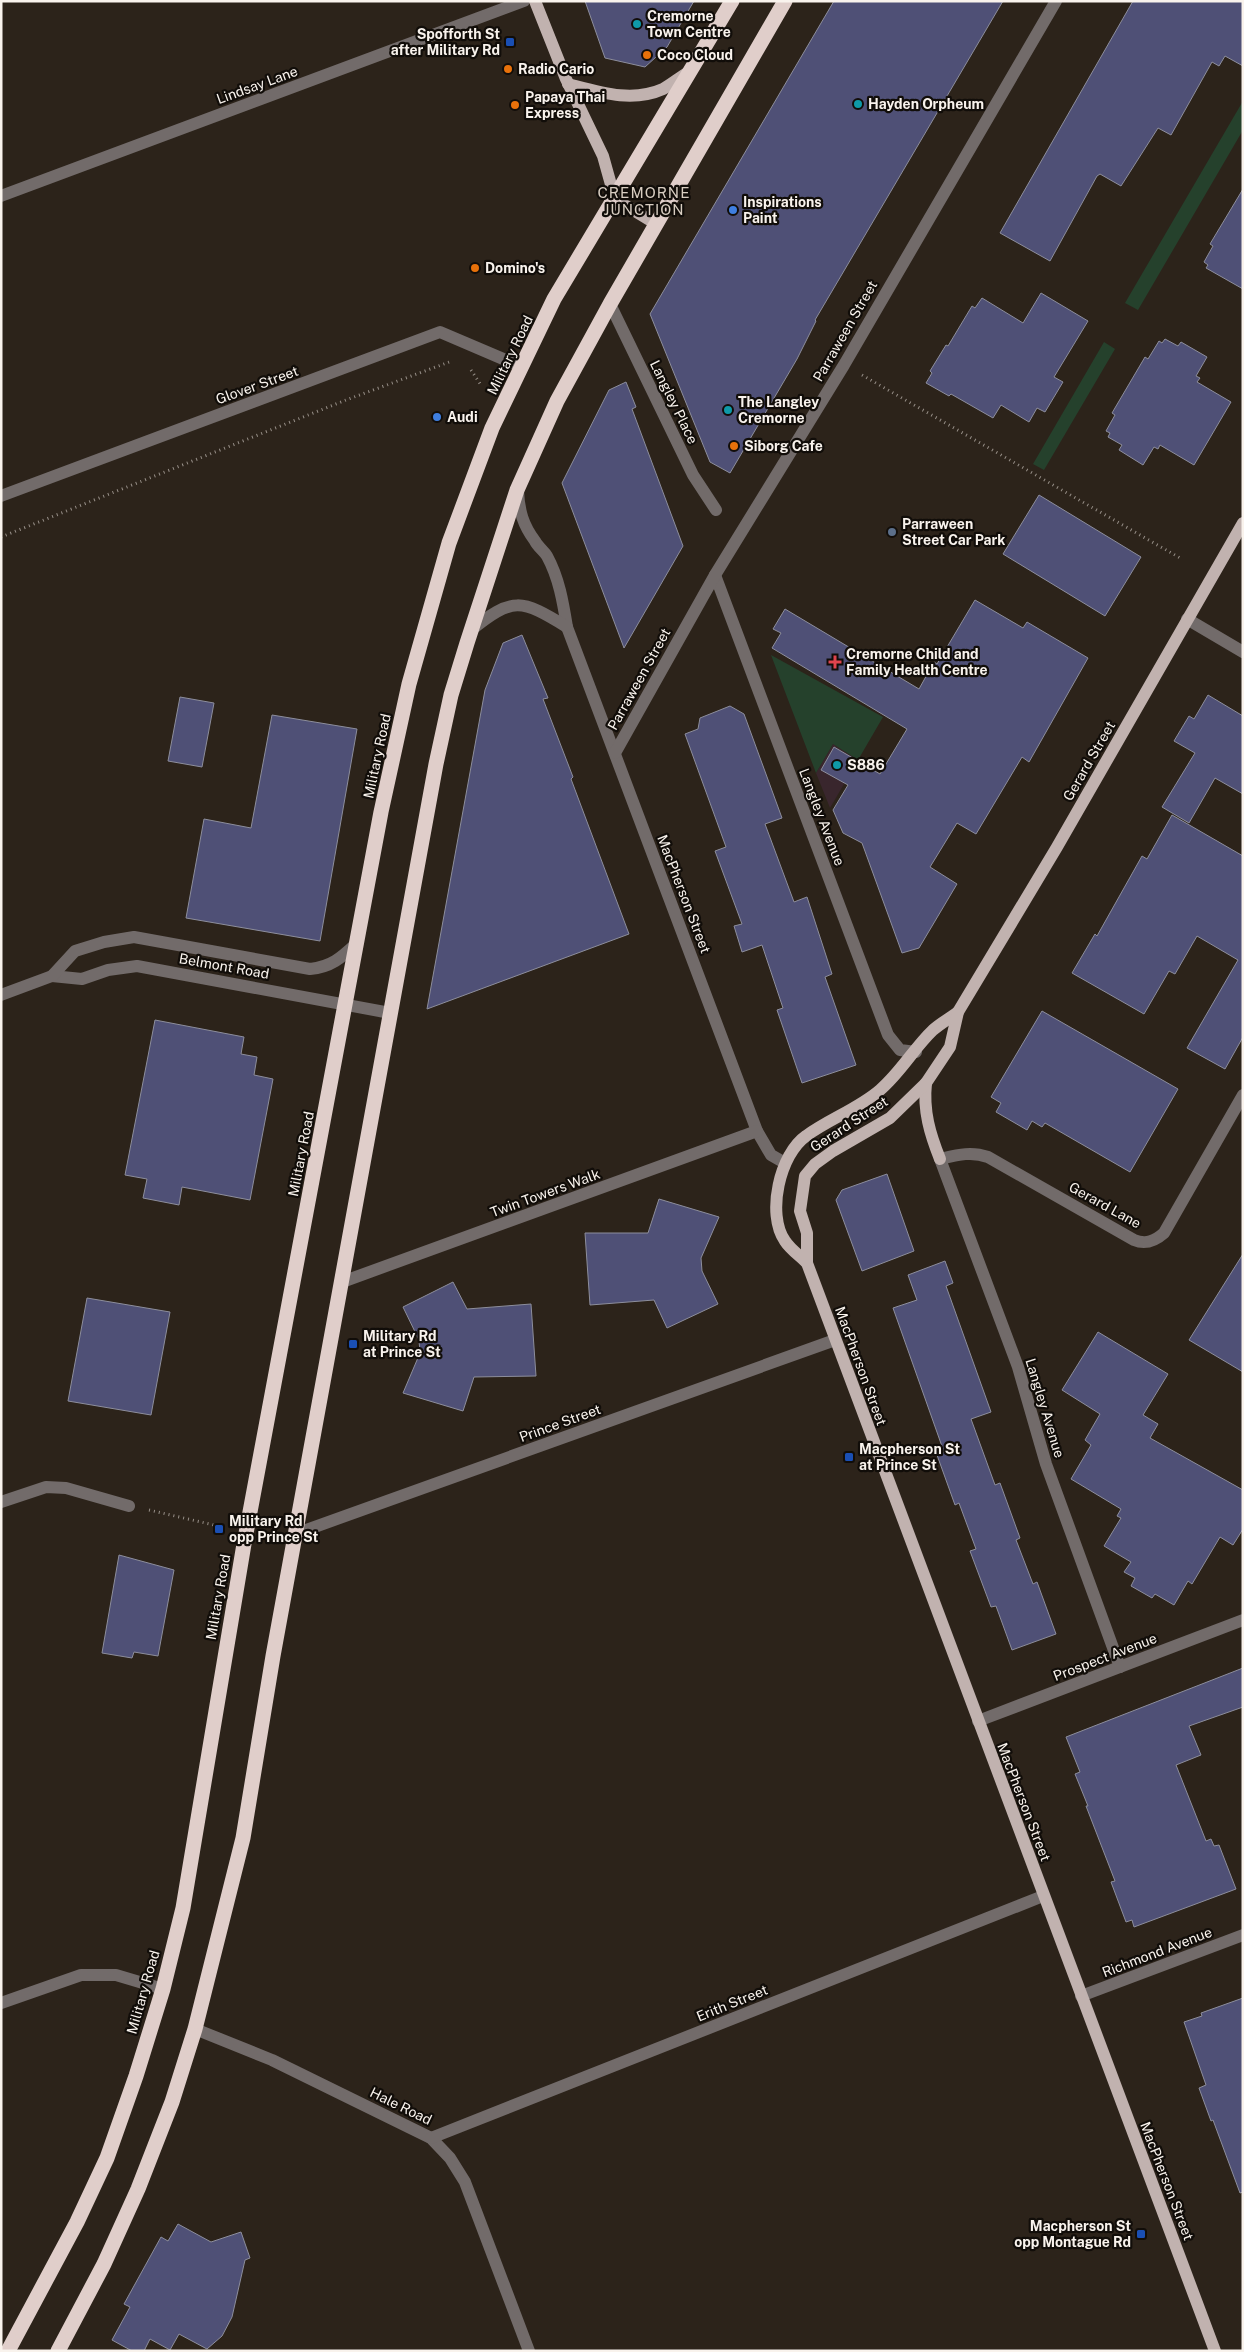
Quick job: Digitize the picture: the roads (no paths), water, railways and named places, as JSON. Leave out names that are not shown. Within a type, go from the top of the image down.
[{"type":"highway","name":"Military Road","points":[[8,2351],[77,2222],[107,2158],[136,2076],[163,1989],[183,1908],[243,1550],[356,944],[408,684],[449,543],[492,428],[554,299],[732,1]]},
{"type":"highway","points":[[58,2351],[104,2264],[138,2190],[172,2102],[195,2029],[242,1838],[295,1534],[436,764],[451,695],[470,631],[517,490],[557,401],[610,304],[785,1]]},
{"type":"main road","points":[[535,1],[568,84],[603,156],[615,199],[656,224]]},
{"type":"main road","points":[[568,84],[614,95],[633,96],[663,88],[693,69]]},
{"type":"main road","name":"Gerard Street","points":[[807,1263],[807,1233],[800,1211],[805,1176],[815,1164],[833,1151],[890,1118],[926,1083],[950,1047],[958,1012],[1057,847],[1243,523]]},
{"type":"main road","name":"Gerard Street","points":[[807,1263],[784,1240],[777,1214],[780,1179],[785,1163],[794,1146],[805,1136],[875,1094],[893,1079],[934,1030],[958,1012]]},
{"type":"main road","points":[[926,1083],[924,1099],[927,1122],[940,1159]]},
{"type":"main road","name":"MacPherson Street","points":[[807,1263],[1215,2351]]},
{"type":"street","name":"Lindsay Lane","points":[[1,196],[524,1]]},
{"type":"street","name":"Parraween Street","points":[[615,753],[715,576],[844,365],[1056,1]]},
{"type":"street","name":"Langley Place","points":[[610,304],[693,475],[716,510]]},
{"type":"street","name":"Glover Street","points":[[1,496],[440,332],[522,367]]},
{"type":"street","name":"MacPherson Street","points":[[517,490],[519,512],[524,525],[546,555],[555,574],[561,591],[567,626],[757,1131],[771,1155],[785,1163]]},
{"type":"street","name":"Langley Avenue","points":[[715,576],[888,1035],[900,1050],[916,1052]]},
{"type":"street","points":[[470,631],[494,612],[514,604],[530,606],[567,626]]},
{"type":"street","points":[[1187,619],[1243,652]]},
{"type":"street","name":"Belmont Road","points":[[52,976],[75,951],[104,942],[134,937],[310,969],[336,963],[356,944]]},
{"type":"street","name":"Belmont Road","points":[[1,995],[52,976],[82,979],[108,970],[137,966],[390,1012]]},
{"type":"street","name":"Gerard Lane","points":[[940,1159],[967,1153],[977,1153],[988,1157],[1134,1240],[1141,1243],[1152,1241],[1164,1233],[1243,1095]]},
{"type":"street","name":"Twin Towers Walk","points":[[342,1282],[757,1131]]},
{"type":"street","name":"Langley Avenue","points":[[940,1159],[1018,1367],[1046,1464],[1120,1667]]},
{"type":"street","name":"Prince Street","points":[[295,1534],[835,1340]]},
{"type":"street","points":[[1,1502],[46,1487],[66,1488],[129,1506]]},
{"type":"street","name":"Prospect Avenue","points":[[978,1721],[1243,1620]]},
{"type":"street","name":"Erith Street","points":[[431,2138],[1043,1896]]},
{"type":"street","name":"Richmond Avenue","points":[[1081,1996],[1243,1935]]},
{"type":"street","points":[[1,2003],[81,1974],[116,1975],[163,1989]]},
{"type":"street","name":"Hale Road","points":[[195,2029],[272,2060],[431,2138],[450,2158],[465,2182],[530,2351]]},
{"type":"place","name":"Cremorne Town Centre","points":[[637,24]]},
{"type":"place","name":"Spofforth St after Military Rd","points":[[510,42]]},
{"type":"place","name":"Coco Cloud","points":[[647,55]]},
{"type":"place","name":"Radio Cario","points":[[508,69]]},
{"type":"place","name":"Hayden Orpheum","points":[[858,104]]},
{"type":"place","name":"Papaya Thai Express","points":[[515,105]]},
{"type":"place","name":"Inspirations Paint","points":[[733,210]]},
{"type":"place","name":"Domino's","points":[[475,268]]},
{"type":"place","name":"The Langley Cremorne","points":[[728,410]]},
{"type":"place","name":"Audi","points":[[437,417]]},
{"type":"place","name":"Siborg Cafe","points":[[734,446]]},
{"type":"place","name":"Parraween Street Car Park","points":[[892,532]]},
{"type":"place","name":"Cremorne Child and Family Health Centre","points":[[835,662]]},
{"type":"place","name":"S886","points":[[837,765]]},
{"type":"place","name":"Military Rd at Prince St","points":[[353,1344]]},
{"type":"place","name":"Macpherson St at Prince St","points":[[849,1457]]},
{"type":"place","name":"Military Rd opp Prince St","points":[[219,1529]]},
{"type":"place","name":"Macpherson St opp Montague Rd","points":[[1141,2234]]},
{"type":"district","name":"CREMORNE JUNCTION","points":[[644,202]]}]
